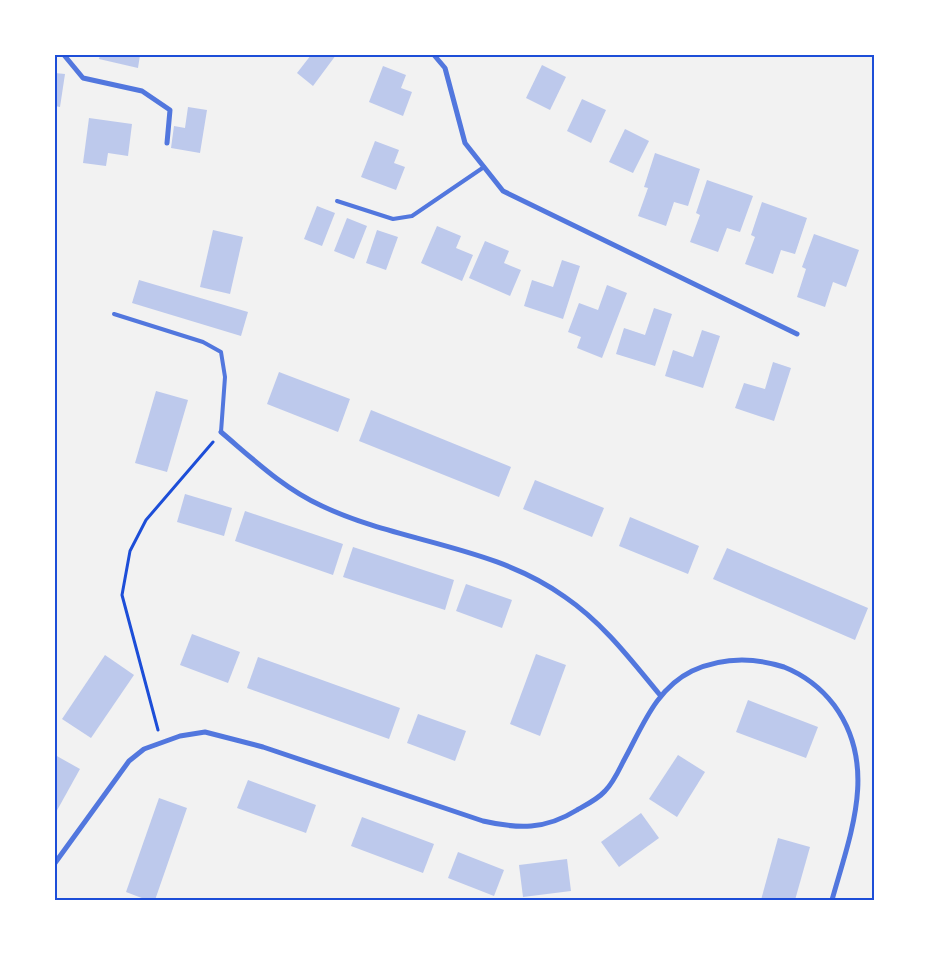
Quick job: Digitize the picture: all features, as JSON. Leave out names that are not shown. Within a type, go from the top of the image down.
[{"type":"street","points":[[64,55],[83,78],[142,91],[170,110],[167,143]]},
{"type":"street","points":[[434,55],[444,68],[465,143],[503,190],[797,334]]},
{"type":"street","points":[[221,432],[277,480],[321,506],[375,526],[494,559],[531,576],[559,593],[611,637],[660,695]]},
{"type":"street","points":[[55,863],[129,761],[144,749],[161,742],[205,732],[229,737],[483,822],[514,828],[542,825],[564,818],[605,792],[660,695],[692,671],[726,660],[749,658],[792,670],[812,682],[830,699],[847,722],[856,746],[857,811],[832,900]]},
{"type":"lane","points":[[337,201],[393,219],[412,216],[484,167]]},
{"type":"lane","points":[[114,314],[203,342],[220,352],[225,377],[221,432]]},
{"type":"path","points":[[161,742],[122,595],[128,560],[130,551],[146,520],[221,432]]},
{"type":"building","points":[[100,55],[140,55],[138,68],[99,59]]},
{"type":"building","points":[[311,55],[336,55],[313,86],[297,73]]},
{"type":"building","points":[[542,65],[566,77],[550,110],[526,98]]},
{"type":"building","points":[[383,66],[406,75],[401,88],[412,92],[403,116],[369,102]]},
{"type":"building","points":[[55,73],[65,74],[60,107],[55,106]]},
{"type":"building","points":[[582,99],[606,110],[591,143],[567,131]]},
{"type":"building","points":[[188,107],[207,110],[200,153],[171,148],[174,126],[185,128]]},
{"type":"building","points":[[89,118],[132,124],[128,156],[108,153],[106,166],[83,163]]},
{"type":"building","points":[[625,129],[649,141],[633,173],[609,162]]},
{"type":"building","points":[[375,141],[399,150],[394,163],[405,167],[396,190],[361,177]]},
{"type":"building","points":[[655,153],[700,169],[688,206],[674,202],[666,226],[638,216],[648,188],[644,187]]},
{"type":"building","points":[[707,180],[753,196],[740,232],[727,228],[718,252],[690,242],[700,215],[696,213]]},
{"type":"building","points":[[762,202],[807,218],[795,254],[781,250],[773,274],[745,264],[755,237],[751,235]]},
{"type":"building","points":[[317,206],[335,213],[322,246],[304,239]]},
{"type":"building","points":[[347,218],[367,226],[354,259],[334,251]]},
{"type":"building","points":[[437,226],[461,236],[456,248],[473,255],[462,281],[421,263]]},
{"type":"building","points":[[213,230],[243,237],[230,294],[200,287]]},
{"type":"building","points":[[377,230],[398,237],[386,270],[366,263]]},
{"type":"building","points":[[814,234],[859,250],[846,287],[833,282],[825,307],[797,297],[806,269],[802,267]]},
{"type":"building","points":[[485,241],[509,251],[504,263],[521,270],[510,296],[469,278]]},
{"type":"building","points":[[562,260],[580,266],[563,319],[524,306],[532,280],[553,287]]},
{"type":"building","points":[[139,280],[248,312],[241,336],[132,303]]},
{"type":"building","points":[[607,285],[627,293],[602,358],[577,348],[581,337],[568,332],[579,303],[598,310]]},
{"type":"building","points":[[654,308],[672,314],[655,366],[616,354],[624,328],[645,335]]},
{"type":"building","points":[[702,330],[720,336],[703,388],[665,376],[673,350],[693,357]]},
{"type":"building","points":[[773,362],[791,368],[774,421],[735,408],[744,383],[765,389]]},
{"type":"building","points":[[279,372],[350,399],[338,432],[267,404]]},
{"type":"building","points":[[156,391],[188,400],[167,472],[135,463]]},
{"type":"building","points":[[371,410],[511,467],[499,497],[359,441]]},
{"type":"building","points":[[535,480],[604,508],[592,537],[523,509]]},
{"type":"building","points":[[185,494],[232,508],[224,536],[177,522]]},
{"type":"building","points":[[245,511],[343,544],[333,575],[235,541]]},
{"type":"building","points":[[630,517],[699,546],[688,574],[619,546]]},
{"type":"building","points":[[353,547],[454,580],[445,610],[343,577]]},
{"type":"building","points":[[727,548],[868,608],[855,640],[713,579]]},
{"type":"building","points":[[466,584],[512,600],[502,628],[456,611]]},
{"type":"building","points":[[192,634],[240,652],[228,683],[180,665]]},
{"type":"building","points":[[536,654],[566,665],[540,736],[510,724]]},
{"type":"building","points":[[105,655],[134,675],[91,738],[62,719]]},
{"type":"building","points":[[258,657],[400,708],[389,739],[247,688]]},
{"type":"building","points":[[748,700],[818,727],[806,758],[736,732]]},
{"type":"building","points":[[418,714],[466,731],[455,761],[407,743]]},
{"type":"building","points":[[55,755],[80,769],[55,814]]},
{"type":"building","points":[[678,755],[705,772],[677,817],[649,799]]},
{"type":"building","points":[[248,780],[316,805],[306,833],[237,808]]},
{"type":"building","points":[[159,798],[187,808],[155,900],[147,900],[126,892]]},
{"type":"building","points":[[641,813],[659,838],[619,867],[601,842]]},
{"type":"building","points":[[362,817],[434,844],[423,873],[351,846]]},
{"type":"building","points":[[778,838],[810,847],[795,900],[761,900]]},
{"type":"building","points":[[458,852],[504,870],[494,896],[448,878]]},
{"type":"building","points":[[567,859],[571,891],[523,897],[519,865]]}]
